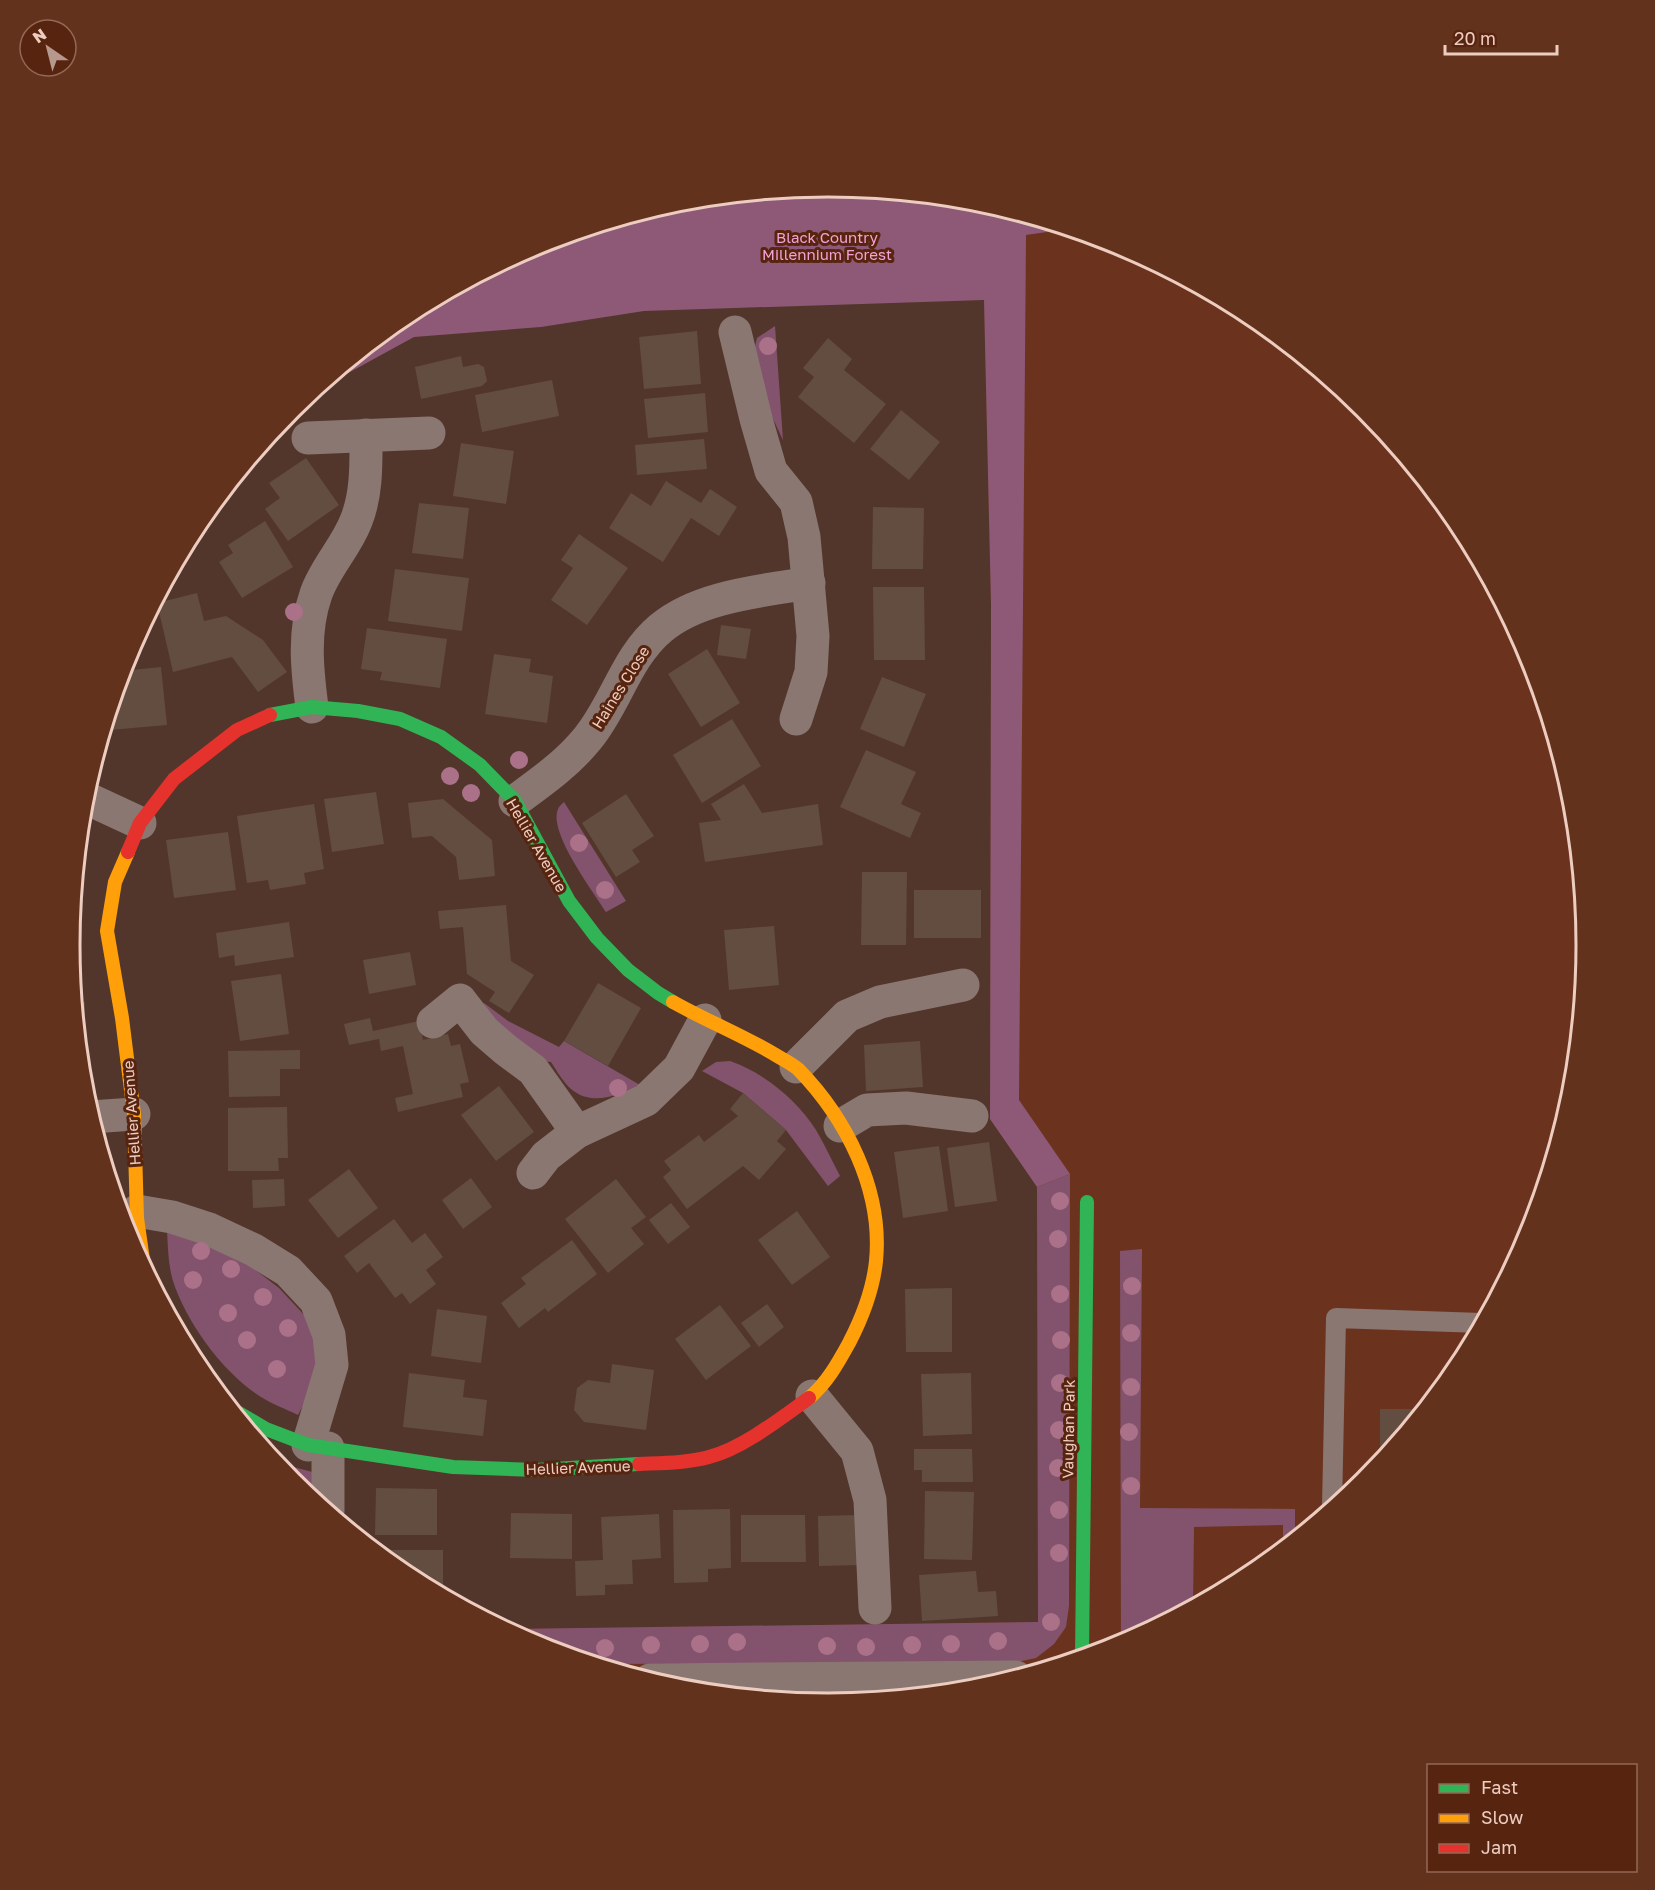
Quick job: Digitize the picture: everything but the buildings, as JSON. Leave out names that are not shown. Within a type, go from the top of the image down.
[{"type":"street","points":[[735,332],[771,471],[796,502],[804,537],[813,636],[811,672],[796,719]]},
{"type":"street","points":[[308,438],[429,433]]},
{"type":"street","points":[[312,707],[307,662],[309,624],[317,592],[356,522],[365,487],[366,435]]},
{"type":"street","name":"Haines Close","points":[[515,801],[556,771],[588,738],[641,648],[663,626],[692,609],[726,598],[809,583]]},
{"type":"street","name":"Hellier Avenue","points":[[141,1241],[137,1211],[134,1114],[122,1018],[107,931],[115,882],[140,823],[174,779],[237,730],[270,715],[312,707],[358,711],[400,719],[441,737],[480,765],[515,801],[569,901],[597,938],[627,970],[658,993],[705,1020],[752,1041],[796,1067],[828,1106],[852,1144],[868,1183],[876,1221],[876,1261],[869,1296],[855,1331],[835,1369],[812,1396],[749,1439],[710,1456],[678,1462],[535,1470],[453,1467],[318,1447],[266,1429],[251,1420]]},
{"type":"street","points":[[94,801],[140,823]]},
{"type":"street","points":[[796,1067],[847,1016],[880,1002],[963,985]]},
{"type":"street","points":[[433,1022],[460,1000],[484,1031],[533,1070],[577,1132]]},
{"type":"street","points":[[533,1173],[546,1156],[577,1132],[646,1100],[679,1068],[705,1020]]},
{"type":"street","points":[[840,1126],[867,1110],[906,1108],[972,1116]]},
{"type":"street","points":[[100,1116],[134,1114]]},
{"type":"street","name":"Vaughan Park","points":[[1082,1648],[1087,1202]]},
{"type":"street","points":[[137,1211],[172,1216],[209,1229],[254,1250],[288,1271],[316,1301],[329,1335],[332,1365],[318,1447],[326,1500]]},
{"type":"street","points":[[812,1396],[857,1451],[870,1500],[875,1608]]},
{"type":"street","points":[[686,1680],[980,1677]]},
{"type":"lane","points":[[1332,1496],[1336,1318],[1473,1323]]},
{"type":"shaded area","points":[[1051,231],[1114,254],[1158,274],[1202,297],[1283,352],[1321,383],[1390,452],[1449,529],[1475,571],[1519,659],[1536,705],[1550,751],[1569,847],[1576,945],[1574,994],[1569,1043],[1550,1139],[1519,1231],[1498,1276],[1449,1361],[1421,1400],[1390,1438],[1321,1507],[1243,1567],[1201,1593],[1114,1636],[1068,1653],[1021,1668],[925,1687],[828,1693],[779,1691],[730,1687],[634,1668],[587,1653],[525,1629],[1038,1622],[1037,1187],[990,1119],[991,605],[984,300],[1026,235]]},
{"type":"shaded area","points":[[775,326],[783,440],[761,393],[751,363],[757,338]]},
{"type":"shaded area","points":[[564,802],[626,901],[606,912],[573,861],[559,832],[558,809]]},
{"type":"shaded area","points":[[484,1003],[508,1021],[559,1047],[564,1041],[640,1085],[606,1098],[579,1094],[565,1083],[551,1062],[537,1061],[482,1008]]},
{"type":"shaded area","points":[[730,1061],[755,1072],[790,1098],[816,1130],[840,1176],[828,1186],[786,1130],[743,1093],[702,1071],[716,1062]]},
{"type":"shaded area","points":[[1070,1174],[1069,1606],[1066,1627],[1054,1644],[1036,1658],[1017,1662],[621,1664],[525,1629],[1038,1622],[1037,1187]]},
{"type":"shaded area","points":[[167,1230],[191,1234],[245,1262],[279,1288],[306,1317],[322,1351],[314,1384],[298,1415],[265,1400],[247,1387],[233,1375],[208,1346],[187,1313],[173,1281]]},
{"type":"shaded area","points":[[1142,1249],[1140,1508],[1295,1509],[1295,1528],[1283,1538],[1283,1525],[1194,1527],[1193,1597],[1121,1633],[1120,1251]]},
{"type":"shaded area","points":[[292,1467],[316,1473],[316,1490]]},
{"type":"green space","name":"Black Country Millennium Forest","points":[[828,197],[876,199],[925,203],[973,211],[1051,231],[1026,235],[1019,1100],[1070,1174],[1037,1187],[990,1119],[991,605],[984,300],[644,311],[541,327],[414,337],[342,376],[412,323],[497,274],[587,237],[634,222],[682,211],[730,203],[779,199]]},
{"type":"traffic: fast","points":[[270,715],[312,707],[358,711],[400,719],[441,737],[480,765],[515,801],[569,901],[597,938],[628,970],[673,1002]]},
{"type":"traffic: fast","points":[[1082,1648],[1087,1202]]},
{"type":"traffic: fast","points":[[250,1420],[266,1429],[308,1445],[453,1467],[535,1470],[639,1464]]},
{"type":"traffic: slow","points":[[128,852],[115,882],[107,931],[122,1018],[134,1114],[137,1218],[140,1240]]},
{"type":"traffic: slow","points":[[673,1002],[762,1047],[798,1069],[815,1088],[846,1133],[867,1182],[874,1208],[877,1234],[875,1272],[870,1293],[841,1358],[827,1379],[809,1398]]},
{"type":"traffic: jam","points":[[128,852],[140,823],[174,779],[237,730],[270,715]]},
{"type":"traffic: jam","points":[[639,1464],[692,1460],[722,1453],[761,1432],[809,1398]]}]
